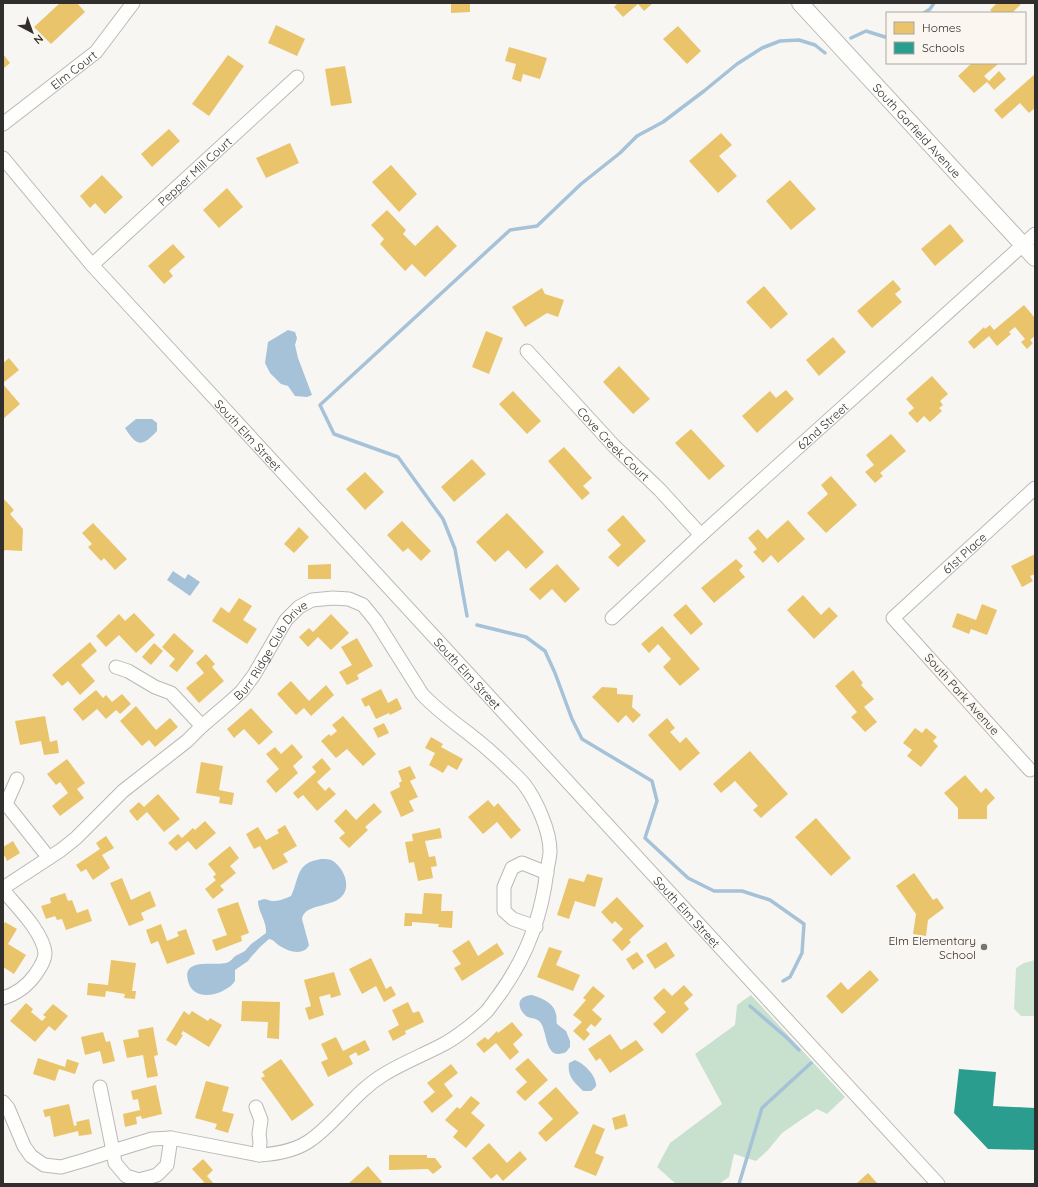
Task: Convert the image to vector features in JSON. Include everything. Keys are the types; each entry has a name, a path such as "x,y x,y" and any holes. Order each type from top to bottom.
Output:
{"street":[{"name":"Elm Court","path":"3,124 96,52 132,3"},
{"name":"South Garfield Avenue","path":"800,3 1035,258"},
{"name":"Pepper Mill Court","path":"92,265 297,77"},
{"name":"South Elm Street","path":"3,158 92,265 938,1184"},
{"name":"62nd Street","path":"612,618 701,535 1035,234"},
{"name":"Cove Creek Court","path":"527,351 614,446 660,490 701,535"},
{"name":"61st Place","path":"893,618 1035,488"},
{"name":"Burr Ridge Club Drive","path":"3,998 12,995 28,984 41,968 45,955 42,942 36,930 3,889 61,850 76,838 123,791 187,741 242,691 254,675 286,620 299,607 312,600 332,598 349,599 363,605 376,621 422,694 448,719 468,733 524,783 544,820 550,850 543,899 536,927 518,966 505,987 487,1010 457,1035 443,1044 394,1068 373,1081 355,1096 312,1140 282,1151 259,1155 171,1138 152,1139 61,1167 44,1165 31,1156 24,1146 8,1108 3,1102"},
{"name":"South Park Avenue","path":"893,618 1030,770"},
{"path":"116,667 128,671 154,687 171,693 202,726"},
{"path":"17,779 6,804 49,858"},
{"path":"536,927 513,919 504,911 504,887 512,868 522,863 547,873"},
{"path":"100,1087 115,1163 126,1176 139,1180 157,1175 168,1165 171,1138"},
{"path":"256,1106 261,1120 259,1155"}],"green space":[{"path":"1035,960 1035,1016 1021,1016 1014,1009 1016,968 1024,963"},
{"path":"751,995 845,1097 827,1114 817,1109 782,1133 768,1150 756,1161 734,1154 729,1177 719,1184 676,1184 657,1167 670,1143 722,1104 695,1054 735,1025 737,1005"}],"water":[{"path":"288,330 295,332 297,338 295,345 298,358 312,395 307,397 295,396 288,386 281,384 270,373 265,363 268,342"},
{"path":"136,419 152,419 157,423 157,431 147,440 140,443 133,439 125,428"},
{"path":"173,571 185,579 188,574 200,582 190,596 167,580"},
{"path":"321,859 330,860 337,864 345,876 346,886 343,895 339,899 308,910 304,914 302,919 309,945 307,948 304,951 296,952 284,948 273,940 269,939 248,961 235,970 235,981 229,987 221,992 210,995 199,994 194,991 190,987 188,981 187,973 190,968 203,964 226,963 245,951 251,944 266,933 265,924 259,909 258,901 265,899 276,901 291,896 302,868 313,861"},
{"path":"532,995 547,1002 555,1010 557,1024 566,1031 570,1041 570,1047 566,1052 559,1054 554,1053 550,1049 543,1026 540,1022 537,1019 529,1018 523,1013 520,1006 521,1000 523,997"},
{"path":"575,1060 585,1066 593,1076 596,1085 591,1091 583,1091 570,1075 569,1063"}],"building: Homes":[{"path":"60,3 77,3 85,12 51,44 34,27"},
{"path":"451,3 470,3 470,12 451,13"},
{"path":"618,3 653,3 644,11 638,4 623,17 614,7"},
{"path":"997,3 1022,3 1013,12 992,12 990,10"},
{"path":"276,25 305,39 297,56 268,43"},
{"path":"678,26 701,51 687,64 663,39"},
{"path":"509,47 547,58 540,79 523,74 521,82 512,79 516,64 505,61"},
{"path":"3,54 10,63 3,69"},
{"path":"228,55 244,66 209,116 192,104"},
{"path":"971,64 998,64 984,76 989,81 999,71 1006,79 994,90 987,82 974,93 958,76"},
{"path":"345,66 352,103 331,106 325,69"},
{"path":"1035,74 1035,108 1029,113 1020,103 1002,119 994,110"},
{"path":"169,129 180,141 152,167 141,154"},
{"path":"721,133 732,145 719,156 737,176 718,193 689,161"},
{"path":"290,143 299,163 266,178 256,158"},
{"path":"391,165 417,194 399,212 372,182"},
{"path":"102,175 123,197 105,214 95,203 90,208 80,196"},
{"path":"790,180 816,209 791,230 766,201"},
{"path":"227,188 243,207 219,228 203,210"},
{"path":"387,210 406,230 403,234 415,246 437,225 457,246 425,277 412,264 405,271 380,244 384,239 371,225"},
{"path":"950,224 964,241 935,266 921,249"},
{"path":"173,244 185,257 169,271 173,276 164,284 148,266"},
{"path":"893,280 901,289 895,294 902,302 872,328 857,311"},
{"path":"764,286 788,314 771,329 746,302"},
{"path":"542,288 545,294 564,300 558,317 547,313 525,327 512,307"},
{"path":"1024,305 1035,318 1035,336 1030,340 1033,343 1027,349 1021,342 1025,339 1015,327 1009,332 1011,334 997,346 989,336 974,349 968,342 984,327 985,329 990,325 994,330"},
{"path":"486,331 503,338 489,374 472,367"},
{"path":"833,337 846,352 819,376 806,360"},
{"path":"9,358 19,370 3,383 3,363"},
{"path":"619,366 650,399 633,414 603,382"},
{"path":"932,376 948,394 940,401 943,405 939,408 942,411 930,422 924,416 917,423 908,413 914,408 906,399"},
{"path":"3,384 20,404 3,419"},
{"path":"786,390 794,399 757,433 742,416 770,391 776,398"},
{"path":"513,391 541,421 527,434 499,404"},
{"path":"691,429 725,466 709,480 675,443"},
{"path":"891,434 906,451 880,473 883,476 875,483 865,472 874,465 866,455"},
{"path":"564,447 592,478 583,486 590,493 582,500 548,461"},
{"path":"472,459 486,474 454,502 441,487"},
{"path":"365,472 384,492 365,510 346,489"},
{"path":"831,476 857,505 826,533 807,513 828,494 821,485"},
{"path":"3,498 14,510 10,514 23,529 22,551 5,550 3,552"},
{"path":"507,513 544,552 526,569 508,550 495,562 476,542"},
{"path":"623,515 646,541 618,567 608,557 621,545 607,530"},
{"path":"788,520 805,539 778,563 771,555 763,563 753,552 757,549 748,538 758,529 767,539"},
{"path":"402,521 431,551 421,561 408,548 403,552 387,535"},
{"path":"93,523 127,559 115,570 104,558 101,561 88,547 92,544 82,533"},
{"path":"299,527 309,537 294,553 284,544"},
{"path":"1035,554 1035,574 1030,576 1033,581 1022,587 1011,566"},
{"path":"736,559 743,566 739,570 745,577 714,603 701,588"},
{"path":"331,564 331,579 308,579 308,565"},
{"path":"557,564 580,589 565,603 552,589 540,600 529,589"},
{"path":"803,595 821,615 829,607 838,616 814,639 787,610"},
{"path":"239,598 252,606 243,620 257,629 247,644 212,621 221,607 229,613"},
{"path":"686,604 703,624 691,635 673,615"},
{"path":"982,604 997,610 987,635 971,629 969,634 952,627 957,613 976,620"},
{"path":"134,613 155,635 136,653 119,635 106,647 96,636 119,614 125,621"},
{"path":"331,614 349,633 331,650 318,637 308,647 299,637 309,628 313,632"},
{"path":"662,626 700,669 680,686 663,667 671,659 658,644 649,653 641,644"},
{"path":"174,633 194,651 177,672 169,666 175,659 162,647"},
{"path":"357,638 373,666 357,675 359,679 347,685 339,672 352,665 341,647"},
{"path":"90,642 97,651 81,665 95,681 80,695 68,681 62,686 52,675"},
{"path":"154,643 163,651 151,665 142,657"},
{"path":"206,654 215,664 212,667 224,681 199,703 186,688 204,673 196,663"},
{"path":"853,670 863,683 861,685 874,699 864,707 877,722 865,732 851,717 857,712 835,686"},
{"path":"291,681 309,701 326,685 334,695 311,716 304,708 296,715 277,694"},
{"path":"602,687 617,688 617,694 633,695 632,707 641,715 633,723 626,715 618,723 592,697"},
{"path":"381,689 388,703 397,698 402,709 390,715 389,713 376,719 369,705 365,707 361,699"},
{"path":"96,690 103,698 106,695 112,702 122,694 131,704 120,714 116,710 106,719 97,709 83,721 73,709"},
{"path":"136,706 156,730 170,718 178,727 155,747 149,740 142,746 120,721"},
{"path":"251,708 273,732 259,745 244,729 234,738 227,729"},
{"path":"45,716 50,742 57,740 59,753 44,755 41,741 20,745 15,721"},
{"path":"343,716 376,754 363,766 347,749 336,758 321,741 329,734 331,736 337,731 332,725"},
{"path":"667,718 675,728 670,732 680,743 686,737 700,753 680,771 648,735"},
{"path":"384,723 389,733 378,738 373,728"},
{"path":"915,728 922,733 926,728 937,737 933,741 938,746 921,767 907,756 912,750 903,743"},
{"path":"431,737 443,744 441,747 463,759 457,770 448,765 443,773 429,765 435,753 425,748"},
{"path":"292,744 303,757 293,766 298,773 276,793 266,781 279,769 266,754 275,747 281,754"},
{"path":"750,751 788,794 761,818 753,810 758,806 735,781 721,793 713,784"},
{"path":"322,758 331,769 317,782 325,791 329,787 336,794 317,811 303,795 298,799 293,793 316,772 312,767"},
{"path":"67,759 85,783 77,789 84,798 60,816 52,806 68,793 60,782 56,785 47,774"},
{"path":"201,762 223,766 219,790 234,793 232,805 219,803 220,797 196,793"},
{"path":"410,766 416,778 410,781 418,797 409,801 414,811 401,817 390,792 400,787 399,783 402,781 398,771"},
{"path":"965,775 981,793 986,788 995,798 987,806 987,819 958,819 958,808 944,793"},
{"path":"158,794 180,819 164,832 147,812 137,821 129,811 139,802 144,807"},
{"path":"488,800 494,807 498,803 521,830 511,839 497,822 483,834 468,817"},
{"path":"374,803 382,812 365,827 368,830 349,848 339,838 345,833 334,821 346,809 356,820"},
{"path":"816,818 851,858 831,876 795,837"},
{"path":"205,821 216,833 196,850 188,841 176,851 168,843 178,834 182,838 193,828 195,830"},
{"path":"285,825 297,846 283,854 288,862 273,870 260,846 254,849 246,834 258,827 266,840 279,833 277,830"},
{"path":"440,828 442,838 425,841 429,857 435,856 437,866 431,867 433,878 418,881 414,862 409,863 405,842 413,841 412,834"},
{"path":"106,836 114,848 102,855 110,868 93,880 86,869 81,872 76,865 100,849 96,843"},
{"path":"13,841 20,853 7,861 5,856 3,857 3,847"},
{"path":"230,846 239,858 230,866 236,873 220,886 224,890 213,899 205,889 216,880 213,877 216,874 208,864"},
{"path":"914,873 933,900 937,898 944,908 928,920 926,936 913,934 916,914 896,886"},
{"path":"587,874 603,878 595,907 575,901 569,919 557,915 569,878 584,882"},
{"path":"122,878 131,900 150,891 156,906 141,913 144,920 129,926 110,883"},
{"path":"65,893 68,901 72,900 77,913 88,909 92,921 66,930 62,919 57,920 55,916 46,919 41,906 51,903 50,898"},
{"path":"424,893 442,894 441,911 453,911 452,928 438,927 439,924 412,922 412,926 404,926 405,913 422,914"},
{"path":"617,897 644,926 629,940 631,942 622,951 612,940 623,929 615,921 612,924 601,912"},
{"path":"238,902 249,933 241,936 242,941 216,951 212,940 227,935 217,909"},
{"path":"5,922 17,929 8,944 26,955 14,974 3,967 3,926"},
{"path":"161,924 167,941 179,936 177,932 186,929 195,954 167,964 158,941 151,944 146,930"},
{"path":"469,940 478,956 497,943 504,954 462,981 454,968 461,964 452,951"},
{"path":"666,942 675,956 655,969 646,955"},
{"path":"549,947 562,951 556,965 580,975 573,991 537,977"},
{"path":"637,952 644,962 633,970 626,959"},
{"path":"371,958 386,989 391,986 396,995 384,1002 376,986 362,994 349,969"},
{"path":"111,960 136,963 132,991 136,991 135,999 124,998 125,994 106,991 105,997 87,995 88,983 108,985"},
{"path":"870,970 879,980 842,1014 826,996 841,982 848,990"},
{"path":"334,972 341,995 331,998 330,994 319,997 324,1015 309,1020 305,1008 311,1006 304,980"},
{"path":"684,985 693,995 684,1003 689,1009 662,1034 653,1024 666,1012 653,998 664,988 672,996"},
{"path":"593,986 605,996 592,1010 602,1019 595,1027 591,1024 586,1030 590,1034 584,1041 573,1031 582,1022 573,1015 586,1000 583,998"},
{"path":"242,1001 280,1002 279,1039 267,1038 268,1022 241,1021"},
{"path":"408,1002 413,1013 419,1011 424,1022 405,1031 406,1034 393,1041 388,1031 399,1025 392,1010"},
{"path":"26,1003 33,1009 31,1012 42,1021 46,1017 43,1015 53,1004 68,1016 55,1031 49,1026 35,1042 10,1021"},
{"path":"184,1011 189,1015 192,1011 208,1021 210,1018 222,1025 209,1047 183,1031 181,1034 183,1035 176,1046 166,1040"},
{"path":"512,1022 523,1035 513,1044 519,1052 510,1060 496,1043 484,1053 476,1044 485,1037 488,1040 497,1031 498,1033"},
{"path":"153,1027 158,1055 154,1056 158,1076 147,1078 143,1055 127,1058 123,1040 139,1037 138,1030"},
{"path":"103,1032 106,1042 110,1041 115,1061 103,1064 100,1051 85,1055 81,1037"},
{"path":"610,1034 621,1050 636,1040 644,1050 610,1073 600,1058 596,1061 588,1049"},
{"path":"336,1037 343,1051 365,1040 370,1050 358,1056 356,1052 349,1056 353,1064 328,1077 321,1062 328,1059 321,1044"},
{"path":"38,1058 65,1067 67,1059 79,1063 75,1074 59,1069 55,1081 33,1074"},
{"path":"528,1058 548,1080 525,1101 516,1092 527,1082 515,1069"},
{"path":"281,1059 314,1105 292,1121 261,1078 265,1076 262,1072"},
{"path":"451,1064 458,1073 444,1084 453,1096 432,1113 423,1102 435,1092 427,1083"},
{"path":"206,1081 229,1087 222,1111 234,1114 228,1133 215,1129 217,1124 195,1118"},
{"path":"156,1085 162,1114 142,1119 141,1116 136,1117 137,1124 125,1127 123,1114 140,1110 138,1099 133,1100 131,1091"},
{"path":"556,1087 579,1113 546,1142 538,1133 553,1119 538,1103"},
{"path":"471,1096 480,1103 471,1113 485,1125 466,1148 453,1137 458,1131 445,1120 457,1107 460,1109"},
{"path":"69,1104 74,1126 77,1125 76,1122 89,1119 92,1134 79,1136 78,1131 54,1137 50,1116 45,1117 43,1110"},
{"path":"625,1114 628,1126 615,1130 612,1118"},
{"path":"593,1124 605,1129 595,1153 604,1157 596,1176 574,1167"},
{"path":"489,1143 507,1163 520,1151 527,1159 503,1181 497,1174 491,1179 472,1158"},
{"path":"389,1155 427,1155 427,1158 435,1158 442,1167 433,1174 428,1169 389,1170"},
{"path":"203,1159 213,1170 207,1176 214,1184 202,1184 204,1182 192,1169"},
{"path":"368,1166 382,1182 380,1184 348,1184"},
{"path":"868,1173 878,1184 856,1184"}],"building: Schools":[{"path":"959,1069 996,1072 993,1106 1035,1108 1035,1150 988,1149 954,1113"}],"waterway":[{"path":"926,12 930,9 934,3"},
{"path":"851,38 866,31 886,36"},
{"path":"467,616 455,549 443,519 398,457 334,434 320,405 510,230 537,226 581,184 620,153 637,136 663,122 737,64 762,48 780,41 799,40 815,45 825,53"},
{"path":"477,625 526,637 545,651 572,719 582,739 652,781 657,801 645,838 688,878 714,891 742,891 770,900 804,924 802,953 790,977 783,981"},
{"path":"750,1006 799,1050"},
{"path":"739,1184 762,1108 811,1063"}],"place":[{"name":"Elm Elementary School","path":"984,947"}]}
